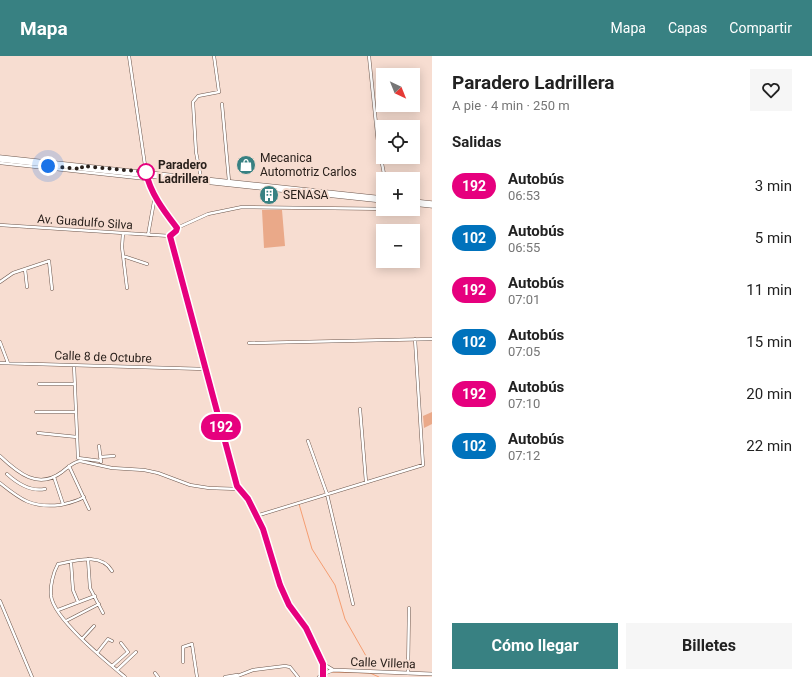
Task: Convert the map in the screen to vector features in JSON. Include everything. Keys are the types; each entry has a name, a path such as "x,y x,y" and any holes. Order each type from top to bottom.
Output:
{"main road":[{"path":"0,157 147,175 376,197"},
{"path":"0,162 82,167"},
{"path":"147,175 229,181 376,200"},
{"path":"420,202 432,203"},
{"path":"420,205 432,206"}],"street":[{"path":"129,56 147,175 155,196 177,228"},
{"path":"201,178 196,152 193,102 198,96 219,92 214,56"},
{"path":"369,56 376,124"},
{"path":"222,104 229,181"},
{"path":"0,162 147,175"},
{"path":"148,235 155,196"},
{"path":"323,676 323,664 306,628 289,605 280,585 263,529 248,499 239,489 205,369 170,236 176,231 177,228 208,214 242,207 376,209"},
{"name":"Av. Guadulfo Silva","path":"0,225 170,236"},
{"path":"123,233 123,256 127,288"},
{"path":"123,256 147,264"},
{"path":"0,282 6,277 49,261 52,289"},
{"path":"25,269 27,287"},
{"path":"256,516 424,464 415,339"},
{"path":"250,343 432,339"},
{"path":"0,342 8,363"},
{"name":"Calle 8 de Octubre","path":"0,363 205,369"},
{"path":"74,365 78,458 101,461"},
{"path":"40,384 75,384"},
{"path":"360,409 366,482"},
{"path":"36,412 76,412"},
{"path":"38,433 77,437"},
{"path":"308,441 327,494 353,604"},
{"path":"99,446 103,466"},
{"path":"0,456 14,469 26,477 42,480 54,477 80,461 103,466 158,472 190,485 210,488 239,489"},
{"path":"100,457 114,456"},
{"path":"70,466 89,509"},
{"path":"7,474 16,482 29,488 39,490 45,489"},
{"path":"54,477 63,504"},
{"path":"0,483 27,502 40,506 63,504 77,501 84,497"},
{"path":"88,559 90,588 103,613"},
{"path":"112,571 104,562 96,559 88,559 57,565 52,578 51,597 66,622 82,639 125,677"},
{"path":"71,562 73,590 78,602"},
{"path":"58,610 95,596"},
{"path":"0,600 32,677"},
{"path":"66,622 99,604"},
{"path":"408,608 408,673"},
{"path":"82,639 94,626"},
{"path":"97,652 108,639 112,641"},
{"path":"112,666 128,652 121,643"},
{"path":"183,662 183,647 192,645 197,677"},
{"path":"117,670 136,652"},
{"path":"319,677 332,670 323,664"},
{"path":"225,677 237,676 253,670 285,666 290,667 298,677"},
{"name":"Calle Villena","path":"332,670 430,675"},
{"path":"155,673 158,677"}],"shaded area":[{"path":"262,210 282,210 285,246 264,248"},
{"path":"432,412 432,424 424,428 423,416"}],"waterway":[{"path":"299,504 312,549 335,585 345,619 370,663"},
{"path":"331,672 370,673 379,677"}],"bus line":[{"name":"192","path":"146,172 148,182 154,194 177,228 176,231 170,236 176,262 237,486 245,494 263,529 280,585 289,605 306,628 323,664 323,677"}],"place":[{"name":"Mecanica Automotriz Carlos","path":"246,165"},
{"name":"Paradero Ladrillera","path":"146,172"},
{"name":"SENASA","path":"269,195"}],"route":[{"path":"48,166 82,169 82,166 146,172"}]}
